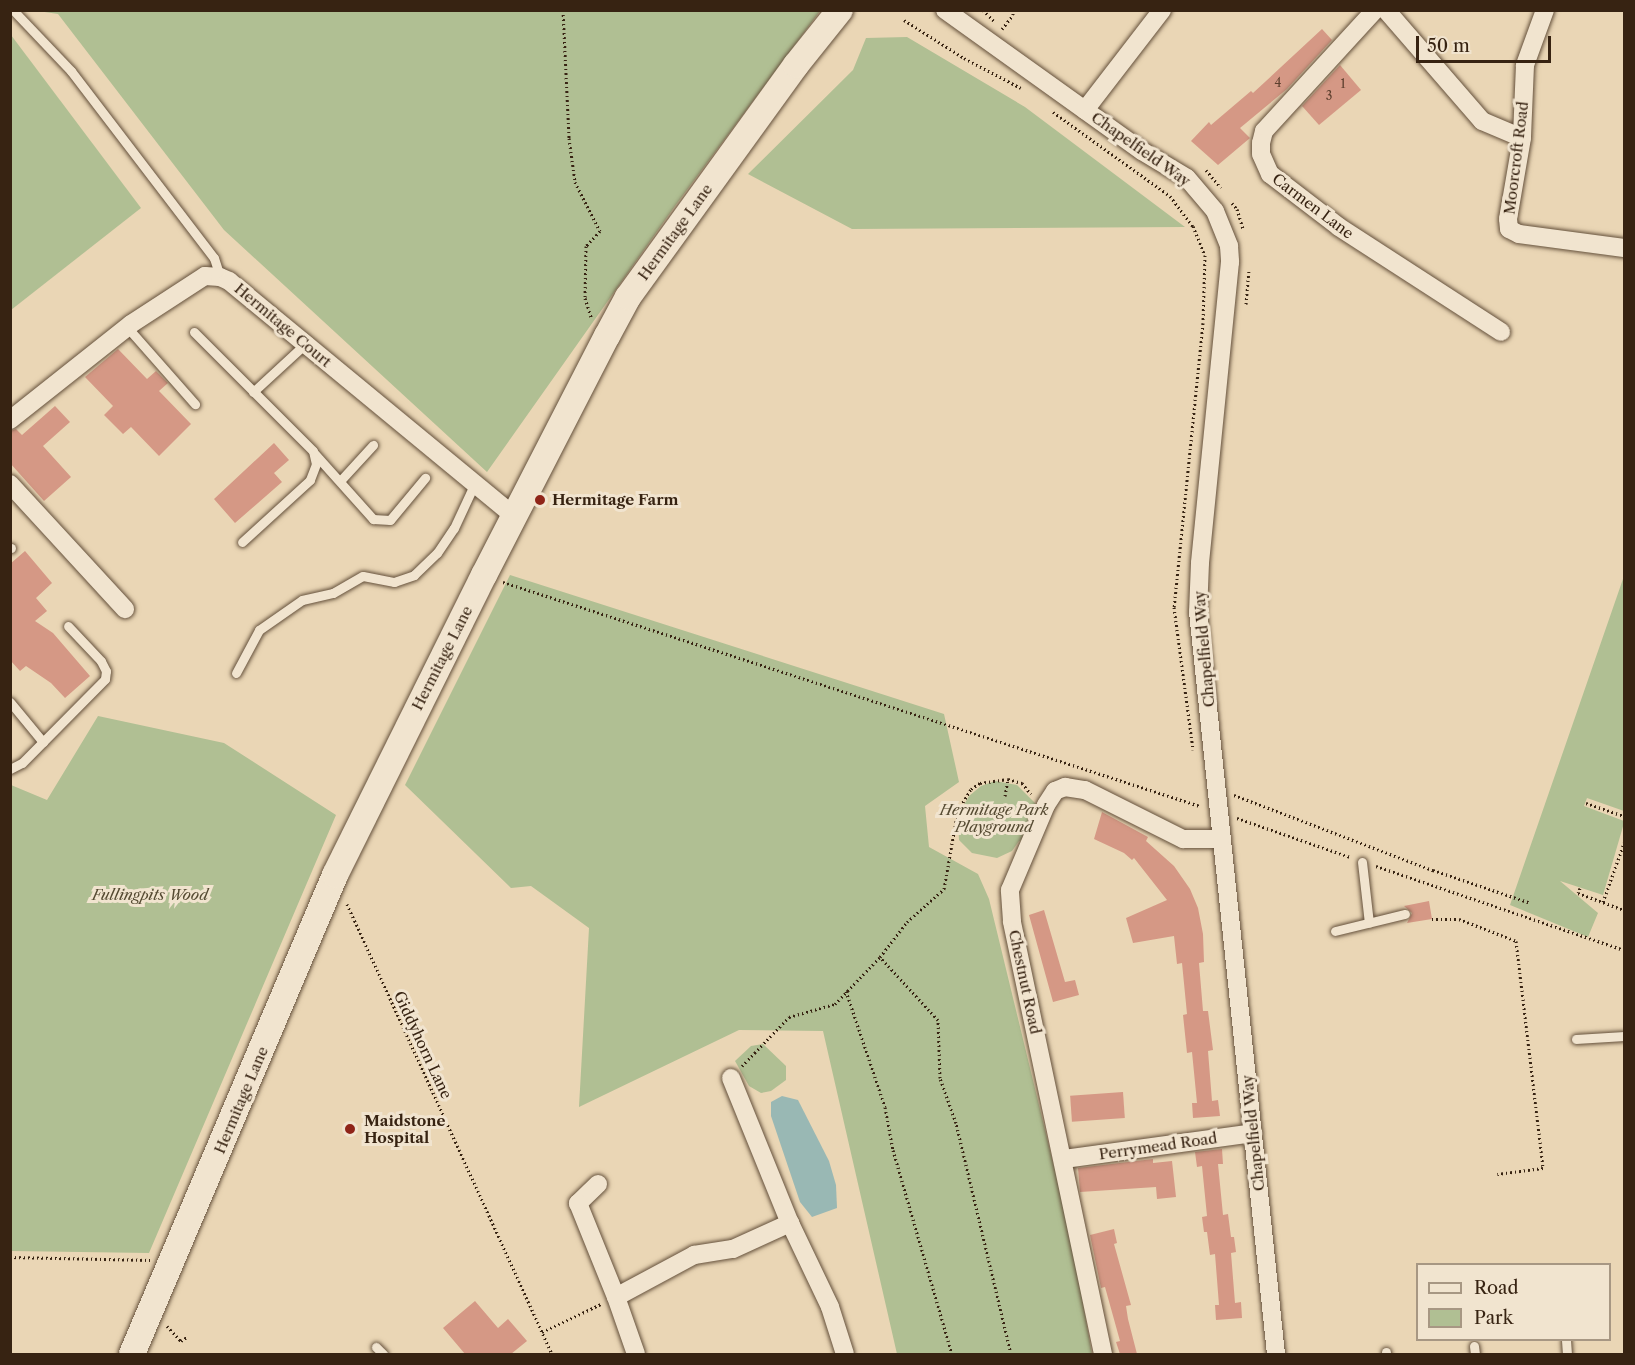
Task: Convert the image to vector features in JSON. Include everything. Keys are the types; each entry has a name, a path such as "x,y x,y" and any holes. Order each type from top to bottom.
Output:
{"main road":[{"name":"Hermitage Lane","path":"132,1354 174,1260 335,875 484,575 607,336 628,297 796,65 840,10"}],"street":[{"name":"Chapelfield Way","path":"945,10 1142,151 1187,178 1215,211 1229,246 1229,273 1198,587 1198,612 1228,815 1220,839 1276,1354"},
{"path":"1085,110 1162,10"},
{"name":"Carmen Lane","path":"1375,10 1264,131 1261,154 1270,174 1339,227 1501,332"},
{"path":"1386,10 1482,121 1522,138"},
{"name":"Moorcroft Road","path":"1545,10 1525,64 1522,138 1508,219 1509,229 1519,234 1624,248"},
{"name":"Hermitage Court","path":"10,420 127,327 205,276 220,277 229,281 514,516"},
{"path":"10,484 126,609"},
{"name":"Chestnut Road","path":"1102,1354 1064,1159 1012,921 1010,891 1046,805 1055,791 1065,787 1075,787 1183,839 1220,839"},
{"path":"731,1078 790,1223 830,1307 845,1354"},
{"name":"Perrymead Road","path":"1064,1159 1253,1133"},
{"path":"598,1184 578,1203 636,1354"},
{"path":"616,1297 694,1255 733,1249 790,1223"}],"lane":[{"path":"13,10 71,71 214,258 220,277"},
{"path":"127,327 195,404"},
{"path":"194,332 313,451 374,519 390,520 425,478"},
{"path":"253,392 306,344"},
{"path":"339,481 373,445"},
{"path":"242,542 310,480 316,464 313,451"},
{"path":"236,673 259,630 302,600 333,592 363,576 394,582 414,575 437,553 453,528 474,485"},
{"path":"10,769 22,763 105,679 106,671 101,661 68,626"},
{"path":"10,702 43,742"},
{"path":"1362,862 1369,923"},
{"path":"1335,931 1406,914"},
{"path":"1576,1040 1624,1036"}],"path":[{"path":"563,10 569,138 576,182 600,231 586,246 585,298 595,327 607,336"},
{"path":"983,10 1002,29 1013,10"},
{"path":"904,20 964,58 1022,89"},
{"path":"1048,108 1170,196 1193,226 1205,255 1203,323 1174,607 1194,759"},
{"path":"1200,167 1210,173 1224,191"},
{"path":"1230,200 1237,209 1246,237"},
{"path":"1244,314 1249,269"},
{"path":"484,575 1228,815 1624,950"},
{"path":"1005,796 1008,779"},
{"path":"731,1078 789,1017 835,1004 880,957 907,921 944,889 958,810 964,798 980,783 1008,779 1022,783 1037,802 1046,805"},
{"path":"1198,794 1200,806"},
{"path":"1228,815 1234,794 1433,870 1531,903"},
{"path":"1586,803 1624,816"},
{"path":"1228,815 1237,828"},
{"path":"1603,902 1624,843"},
{"name":"Giddyhorn Lane","path":"335,875 363,944 552,1354"},
{"path":"1580,888 1578,893 1624,910"},
{"path":"1432,919 1459,919 1516,941 1543,1168 1497,1174"},
{"path":"880,957 938,1020 940,1078 956,1123 1011,1354"},
{"path":"846,992 885,1107 893,1150 952,1354"},
{"path":"10,1257 174,1260"},
{"path":"541,1332 616,1297"},
{"path":"164,1324 172,1329 181,1341 187,1337"}],"green space":[{"path":"38,11 820,11 675,206 487,472 224,230 58,14"},
{"path":"11,35 141,208 11,310"},
{"path":"907,37 1025,107 1185,227 852,229 748,174 853,70 866,38"},
{"path":"510,575 944,714 959,782 925,806 929,847 978,874 989,899 1072,1241 1092,1354 897,1354 823,1031 739,1030 579,1107 589,928 531,886 511,888 405,785"},
{"path":"1624,576 1624,811 1587,798 1584,806 1624,821 1624,823 1603,895 1560,881 1598,913 1588,937 1510,905"},
{"name":"Fullingpits Wood","path":"98,716 224,743 336,815 149,1253 11,1251 11,785 47,800"},
{"name":"Hermitage Park Playground","path":"995,781 1017,785 1037,805 1025,839 1019,841 1012,851 997,858 972,853 959,840 958,820 969,796 981,786"},
{"path":"763,1044 786,1066 786,1080 771,1091 761,1093 749,1086 735,1061 751,1046"}],"water":[{"path":"782,1096 798,1100 829,1161 836,1185 837,1208 812,1217 800,1202 771,1116 771,1102"}],"building":[{"path":"1322,29 1332,40 1287,89 1240,128 1250,138 1218,165 1191,141 1209,122 1211,125 1251,91 1253,93"},
{"path":"1340,65 1361,90 1319,125 1302,106"},
{"path":"118,349 147,379 156,371 168,383 159,391 191,424 159,456 131,427 123,434 104,415 113,406 85,377"},
{"path":"55,406 70,422 43,446 71,477 44,501 10,463 10,431 16,429 22,435"},
{"path":"274,443 289,460 274,473 282,482 235,523 214,499"},
{"path":"25,551 52,583 36,598 47,611 35,621 53,633 90,676 65,698 51,683 26,666 20,671 10,660 10,564"},
{"path":"1102,812 1148,837 1146,841 1174,866 1190,889 1198,908 1203,934 1204,962 1199,963 1203,1011 1208,1011 1213,1050 1208,1051 1212,1101 1218,1100 1220,1116 1193,1118 1192,1103 1197,1103 1192,1052 1187,1053 1183,1015 1187,1014 1182,963 1177,964 1174,936 1133,943 1126,918 1167,900 1134,858 1132,860 1124,853 1094,839"},
{"path":"1429,901 1432,919 1407,923 1412,913 1404,906"},
{"path":"1044,910 1065,982 1075,980 1079,995 1053,1002 1029,915"},
{"path":"1123,1092 1125,1118 1072,1122 1070,1096"},
{"path":"1222,1149 1223,1164 1218,1164 1223,1215 1228,1214 1231,1237 1234,1237 1236,1252 1231,1253 1235,1303 1241,1302 1242,1318 1216,1320 1215,1305 1219,1305 1215,1254 1210,1255 1207,1232 1204,1232 1202,1217 1207,1216 1202,1166 1197,1167 1195,1152"},
{"path":"1153,1159 1153,1163 1172,1161 1176,1197 1157,1199 1156,1187 1080,1192 1078,1168"},
{"path":"1114,1229 1117,1243 1114,1244 1131,1305 1126,1306 1137,1354 1120,1354 1116,1342 1120,1341 1105,1287 1101,1288 1090,1235"},
{"path":"475,1301 498,1328 508,1319 527,1341 511,1354 465,1354 443,1328"}],"place":[{"name":"Hermitage Farm","path":"540,500"},
{"name":"Maidstone Hospital","path":"350,1129"}]}
